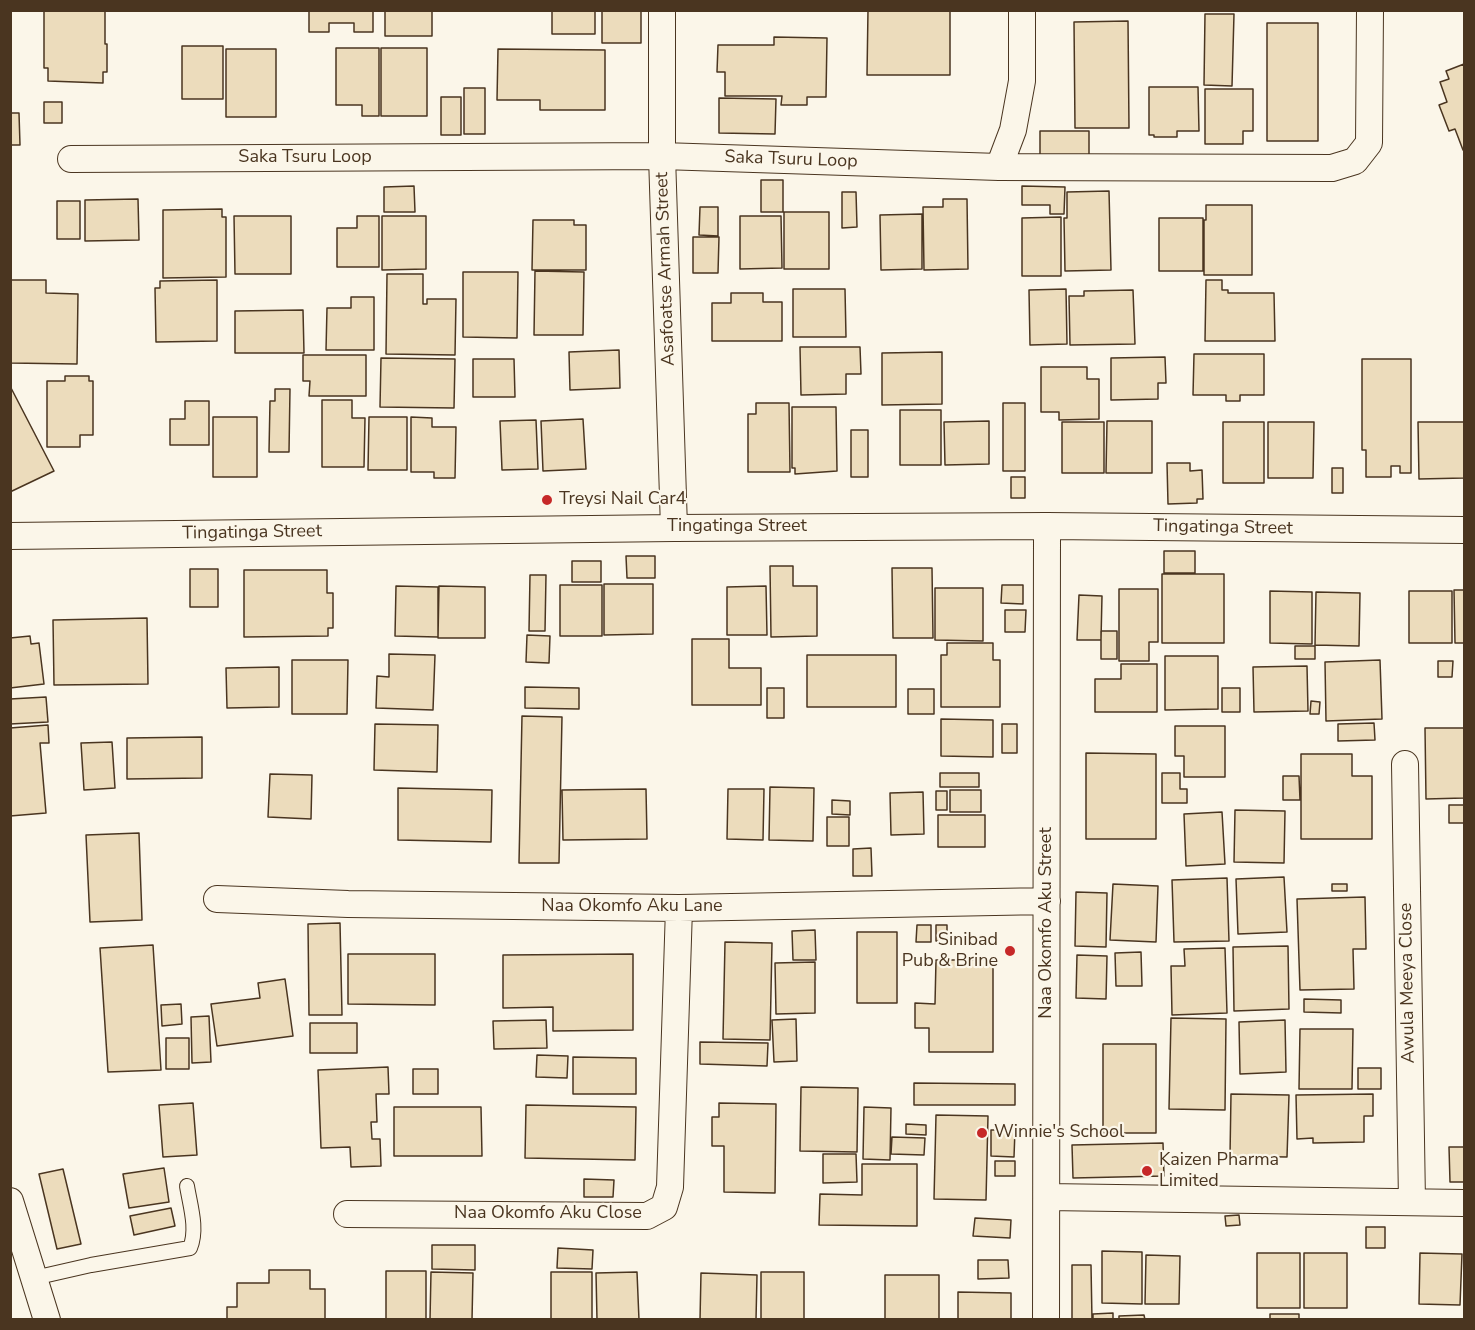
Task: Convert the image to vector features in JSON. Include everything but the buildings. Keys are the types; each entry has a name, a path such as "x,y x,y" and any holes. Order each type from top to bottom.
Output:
{"street":[{"name":"Asafoatse Armah Street","path":"662,10 662,156 674,528"},
{"path":"999,167 1013,130 1022,81 1022,10"},
{"name":"Saka Tsuru Loop","path":"71,159 662,156 999,167 1332,168 1355,160 1369,143 1370,10"},
{"name":"Tingatinga Street","path":"10,536 1047,526 1464,530"},
{"name":"Naa Okomfo Aku Street","path":"1046,1320 1047,526"},
{"name":"Awula Meeya Close","path":"1405,764 1412,1202"},
{"name":"Naa Okomfo Aku Lane","path":"217,899 348,904 679,908 1047,901"},
{"name":"Naa Okomfo Aku Close","path":"347,1214 647,1216 664,1207 670,1187 679,908"},
{"path":"1047,1197 1464,1203"},
{"path":"10,1201 47,1320"}],"lane":[{"path":"34,1278 91,1265 190,1248 194,1239 194,1229 187,1186"}],"place":[{"name":"Treysi Nail Car4","path":"547,500"},
{"name":"Sinibad Pub & Brine","path":"1010,951"},
{"name":"Winnie's School","path":"982,1133"},
{"name":"Kaizen Pharma Limited","path":"1147,1171"}]}
